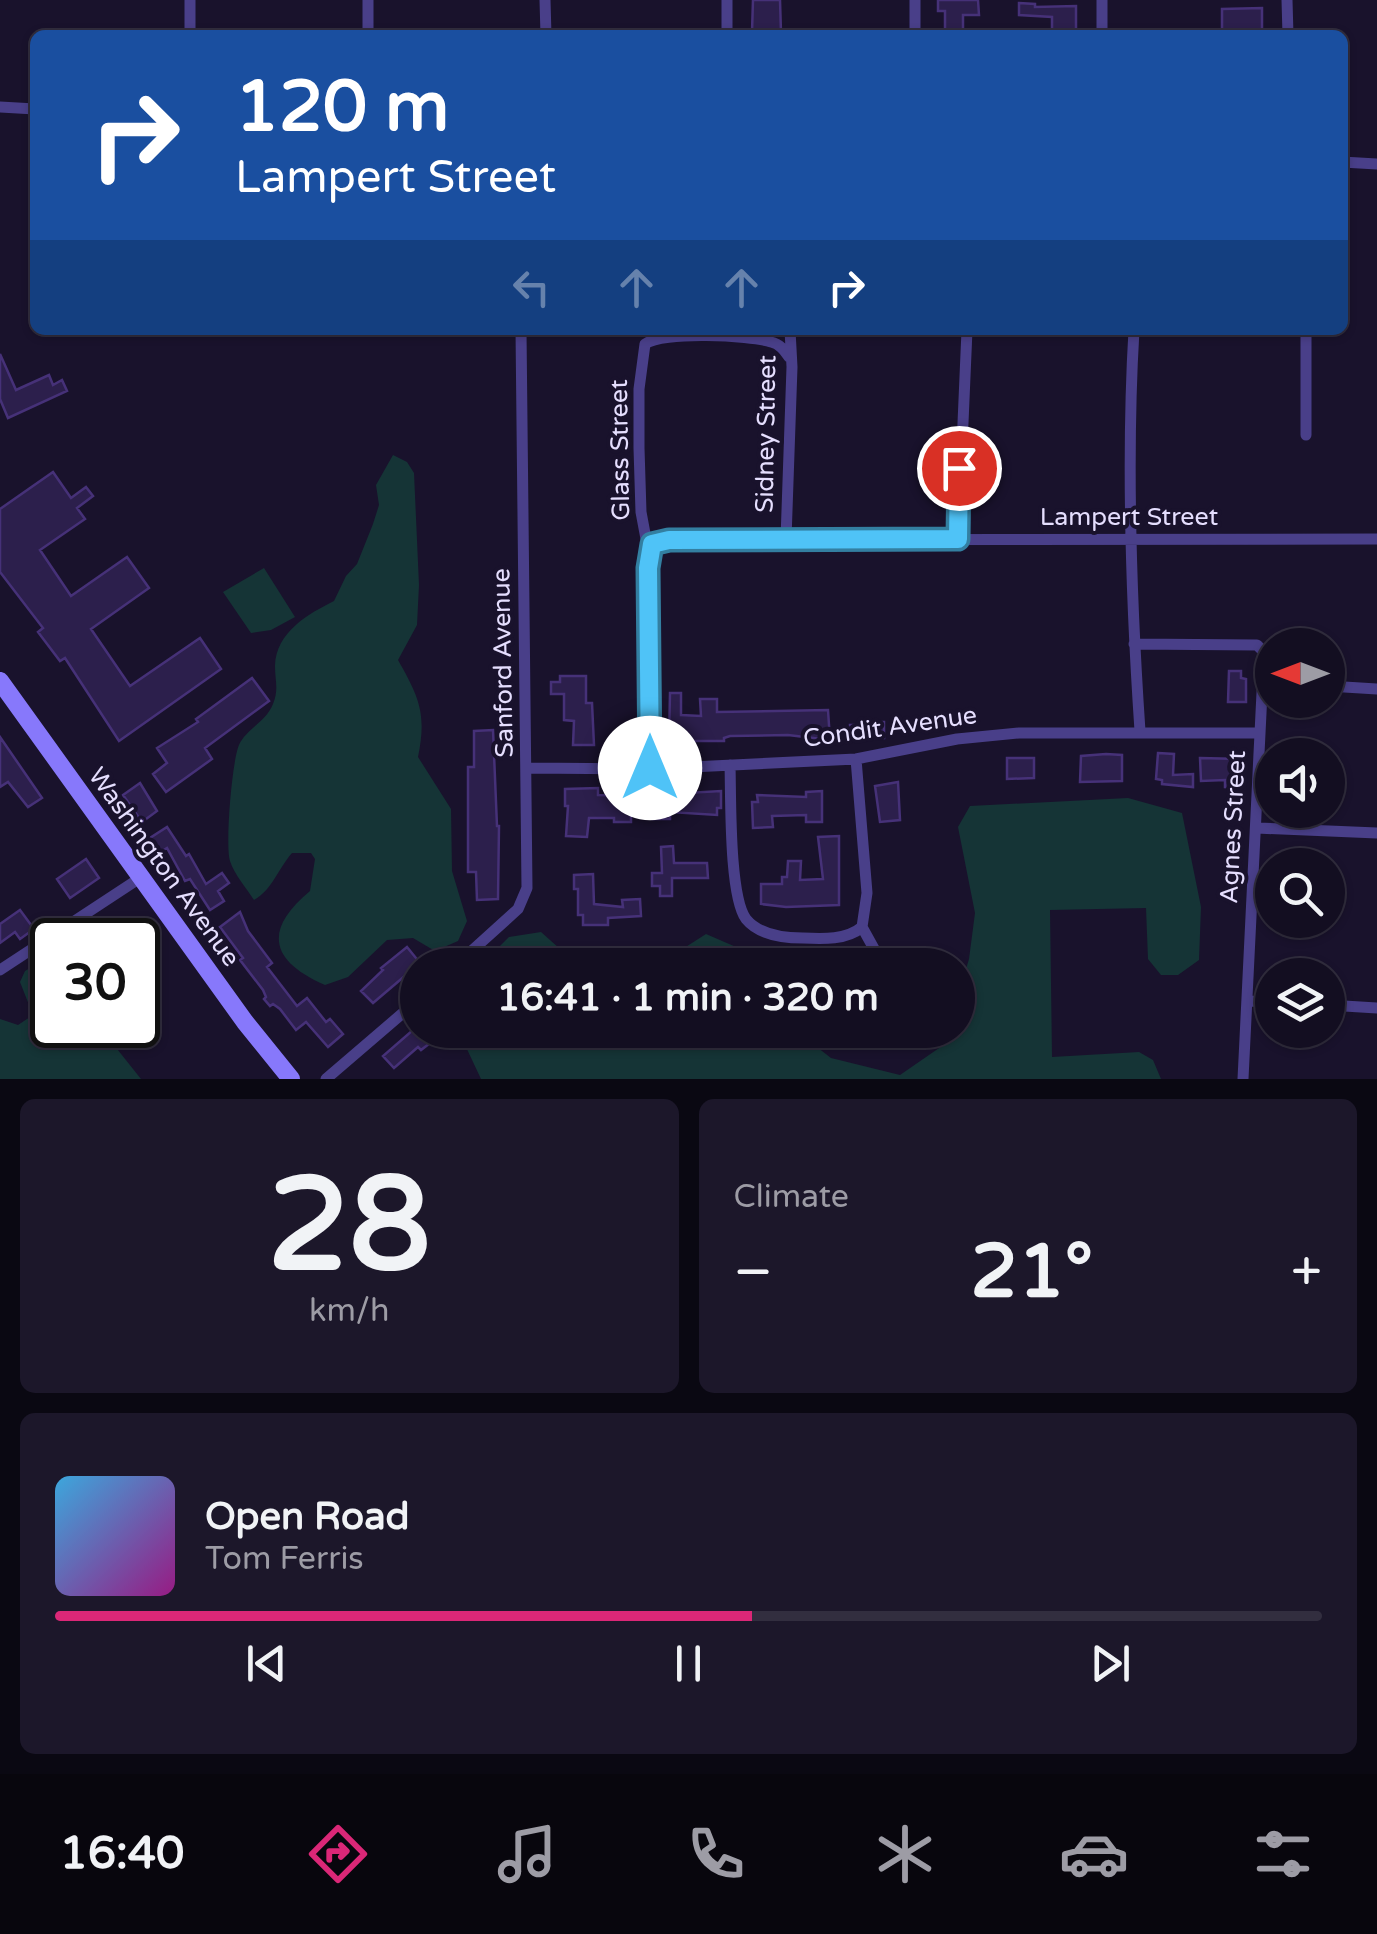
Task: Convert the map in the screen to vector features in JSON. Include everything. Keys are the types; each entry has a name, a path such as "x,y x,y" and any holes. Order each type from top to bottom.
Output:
{"main road":[{"name":"Washington Avenue","path":"0,681 245,1022 291,1079"}],"street":[{"path":"190,0 190,30"},
{"path":"368,0 368,30"},
{"path":"545,0 546,30"},
{"path":"726,0 727,30"},
{"path":"915,0 915,30"},
{"path":"1102,0 1102,30"},
{"path":"1288,0 1288,30"},
{"path":"0,107 30,109"},
{"path":"1348,162 1377,164"},
{"name":"Sanford Avenue","path":"475,948 512,915 525,896 521,335"},
{"name":"Sidney Street","path":"786,539 790,335"},
{"path":"958,539 966,335"},
{"path":"1134,335 1130,436 1134,644 1140,731"},
{"path":"1306,335 1306,435"},
{"name":"Glass Street","path":"650,768 648,553 641,512 639,448 639,389 645,344 658,338 740,338 777,344 789,357"},
{"name":"Lampert Street","path":"648,553 658,541 1377,539"},
{"name":"Agnes Street","path":"1134,644 1255,645"},
{"path":"1345,687 1377,689"},
{"name":"Agnes Street","path":"1260,738 1262,718"},
{"name":"Condit Avenue","path":"527,768 650,768 856,759 988,735 1260,733"},
{"path":"856,759 866,894 862,927 874,948"},
{"path":"730,765 737,894 745,917 761,930 778,936 847,936 862,927"},
{"path":"1256,828 1377,833"},
{"name":"Agnes Street","path":"1243,1079 1256,828"},
{"path":"0,970 140,878"},
{"path":"1247,1001 1255,1001"},
{"path":"1345,1007 1377,1008"},
{"path":"326,1079 400,1015"}],"green space":[{"path":"393,455 407,462 414,473 417,625 398,660 419,706 422,729 418,757 451,809 452,871 467,921 458,941 442,948 430,948 413,938 387,940 348,977 325,985 293,966 279,944 285,919 310,891 315,859 311,853 292,853 270,885 254,900 230,861 232,785 239,745 273,704 281,643 304,618 334,601 346,576 357,564 379,505 376,485"},
{"path":"264,568 295,617 271,630 251,633 223,592"},
{"path":"1128,798 1182,813 1201,907 1199,960 1178,975 1161,975 1148,959 1146,908 1050,910 1052,1057 1139,1052 1153,1060 1161,1079 481,1079 466,1048 818,1048 831,1058 900,1075 939,1048 975,1048 975,948 970,948 975,913 958,827 970,806"},
{"path":"541,932 559,948 498,948 509,937"},
{"path":"706,934 736,948 684,948"},
{"path":"30,968 30,1007 20,982"},
{"path":"30,1017 30,1048 116,1048 141,1079 0,1079 0,1019 18,1025"}],"building":[{"path":"753,0 780,0 781,30 752,30"},
{"path":"938,0 978,0 979,15 963,15 963,30 945,30 945,11 938,11"},
{"path":"1019,3 1035,7 1076,6 1076,30 1052,30 1052,17 1019,15"},
{"path":"1262,8 1262,30 1222,30 1222,9"},
{"path":"0,354 16,390 49,375 53,385 62,380 67,391 8,418 0,399"},
{"path":"53,472 71,498 86,487 93,496 77,508 85,519 40,550 71,596 127,557 149,588 91,629 130,686 200,638 221,669 119,741 65,658 60,661 38,632 43,628 0,572 0,509"},
{"path":"1229,671 1241,671 1241,678 1246,679 1246,702 1228,702"},
{"path":"560,676 586,676 586,703 592,703 594,745 573,745 574,721 564,720 564,694 551,694 551,682 560,682"},
{"path":"252,678 269,701 205,748 212,759 166,792 153,774 167,763 157,748 198,722 196,719"},
{"path":"670,693 681,693 681,715 701,716 700,699 717,699 717,712 828,710 830,740 788,735 669,741"},
{"path":"863,722 884,722 884,738 850,739 850,725 864,725"},
{"path":"493,730 499,826 498,899 477,900 476,872 468,872 468,767 474,767 474,731"},
{"path":"0,737 42,798 28,807 8,782 0,787"},
{"path":"1158,753 1174,754 1173,775 1193,774 1193,787 1162,784 1162,780 1156,779"},
{"path":"1122,755 1122,781 1080,782 1081,756"},
{"path":"1007,758 1034,758 1034,778 1007,779"},
{"path":"1200,758 1241,759 1240,788 1225,787 1225,780 1201,781"},
{"path":"898,782 900,820 880,822 875,786"},
{"path":"140,783 157,811 142,822 123,795"},
{"path":"598,788 598,795 631,796 631,822 589,818 587,837 566,836 565,789"},
{"path":"669,790 669,794 721,791 721,808 717,808 717,815 670,812 670,819 653,819 652,794"},
{"path":"822,791 822,822 806,822 806,815 772,816 773,827 753,828 752,802 758,802 757,795 806,797 806,792"},
{"path":"167,827 206,884 222,873 229,883 218,891 224,901 210,910 190,879 185,881 167,848 159,853 150,838"},
{"path":"839,836 839,905 761,904 761,884 782,884 782,877 787,877 788,861 801,861 800,880 823,879 818,837"},
{"path":"673,846 674,863 707,863 708,878 672,878 672,896 660,896 660,886 652,886 652,873 662,873 661,847"},
{"path":"86,859 99,878 70,898 57,879"},
{"path":"593,874 594,904 623,907 622,900 640,899 641,916 608,918 608,925 583,925 583,915 578,915 574,875"},
{"path":"20,910 30,924 30,932 20,939 15,932 0,943 0,924"},
{"path":"240,912 248,931 272,963 267,967 297,1006 307,998 326,1022 330,1019 343,1034 328,1047 306,1022 296,1030 280,1009 264,999 263,990 220,927"},
{"path":"400,953 400,980 373,1003 361,991"},
{"path":"400,1041 400,1048 417,1048 394,1068 383,1056"}],"route":[{"path":"650,768 648,553 652,544 669,540 958,539 959,468"}]}
